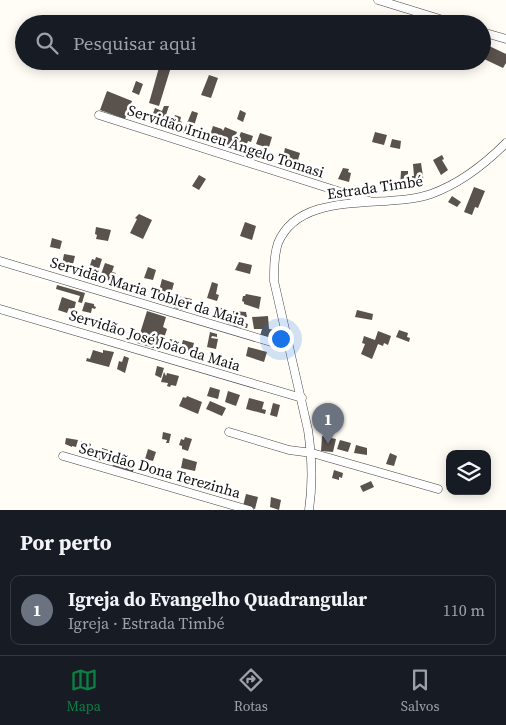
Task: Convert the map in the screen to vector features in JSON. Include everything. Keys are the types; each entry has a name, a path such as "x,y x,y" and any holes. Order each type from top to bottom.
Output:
{"street":[{"path":"378,0 427,15"},
{"path":"491,35 506,39"},
{"name":"Servidão Irineu Ângelo Tomasi","path":"99,115 374,202"},
{"name":"Estrada Timbé","path":"309,510 313,476 312,454 302,398 288,347 274,281 278,244 285,230 299,218 316,210 334,206 417,198 431,194 471,172 506,143"},
{"name":"Servidão Maria Tobler da Maia","path":"0,261 288,347"},
{"name":"Servidão José João da Maia","path":"0,309 302,398"},
{"path":"229,432 289,450 312,454 438,489"},
{"name":"Servidão Dona Terezinha","path":"63,456 249,510"}],"building":[{"path":"491,47 506,54 506,63 503,68 491,62"},
{"path":"158,70 170,70 159,106 149,103"},
{"path":"209,75 218,78 211,98 201,95"},
{"path":"136,81 143,84 139,95 132,92"},
{"path":"107,91 132,101 125,119 100,110"},
{"path":"164,106 169,106 162,126 150,122 155,108 162,111"},
{"path":"240,110 246,113 243,122 237,119"},
{"path":"192,111 198,113 191,136 183,133"},
{"path":"175,115 181,117 180,121 182,122 180,129 177,128 177,130 170,128"},
{"path":"213,126 223,131 225,127 237,132 231,146 209,138"},
{"path":"241,132 253,136 251,142 248,141 245,148 236,144"},
{"path":"375,132 387,135 384,145 372,142"},
{"path":"260,133 272,137 269,147 256,144"},
{"path":"392,139 401,141 400,149 390,147"},
{"path":"285,148 300,153 296,167 282,162"},
{"path":"442,155 444,159 442,160 448,170 441,175 433,160"},
{"path":"421,163 424,183 412,184 412,176 414,176 413,164"},
{"path":"343,168 349,169 348,172 351,173 349,182 338,179"},
{"path":"401,171 408,171 408,187 400,187"},
{"path":"199,175 206,179 199,190 192,186"},
{"path":"474,187 485,191 478,208 475,207 472,215 464,212"},
{"path":"452,196 461,202 457,207 448,202"},
{"path":"139,214 152,220 143,239 130,233 137,219 135,218"},
{"path":"245,222 256,226 252,240 240,236"},
{"path":"96,227 111,230 108,241 96,239"},
{"path":"52,238 62,241 60,249 50,247"},
{"path":"64,254 75,256 72,268 62,265"},
{"path":"96,257 102,259 97,275 88,272 92,259 95,260"},
{"path":"239,262 252,265 250,274 235,270"},
{"path":"105,263 114,266 112,272 116,273 113,282 100,277"},
{"path":"148,267 156,270 153,280 144,278"},
{"path":"162,279 174,283 171,294 159,291"},
{"path":"212,282 218,284 216,294 219,295 217,301 207,298"},
{"path":"57,285 85,293 82,303 78,302 80,296 56,289"},
{"path":"246,294 261,297 259,309 244,304 242,301 243,296"},
{"path":"177,296 192,299 189,311 174,308"},
{"path":"62,297 76,302 74,310 69,308 67,313 58,310"},
{"path":"85,302 94,304 96,307 95,309 92,308 91,313 82,311"},
{"path":"218,307 228,310 226,316 216,314"},
{"path":"357,310 373,314 372,320 355,317"},
{"path":"147,311 166,317 163,327 167,329 160,350 137,343"},
{"path":"233,311 246,312 247,317 243,317 243,320 244,323 248,324 247,328 234,327 228,324 228,317 233,317"},
{"path":"268,316 269,329 278,330 276,340 260,336 262,329 254,329 252,317"},
{"path":"399,330 408,333 409,342 396,337"},
{"path":"378,331 391,336 388,345 384,343 383,346 378,344 372,359 361,354 365,344 362,343 364,336 375,340"},
{"path":"210,332 217,334 217,337 212,336 211,338 218,339 216,349 207,347"},
{"path":"170,339 181,342 179,351 167,347"},
{"path":"183,340 194,343 191,354 180,351"},
{"path":"248,347 267,352 264,362 246,356"},
{"path":"195,349 204,352 201,360 192,357"},
{"path":"93,350 103,353 103,350 114,352 109,367 86,361 87,358 90,359"},
{"path":"124,356 129,358 125,373 117,369 119,361 122,362"},
{"path":"157,366 164,368 161,378 155,375"},
{"path":"164,372 166,376 167,373 179,376 176,386 171,385 170,387 167,386 168,383 161,382"},
{"path":"210,387 220,390 218,399 207,396"},
{"path":"228,391 240,395 236,406 225,402"},
{"path":"187,396 202,402 198,414 179,406 183,397 186,398"},
{"path":"249,398 264,402 262,409 266,410 265,414 246,409"},
{"path":"210,401 226,408 222,416 206,409"},
{"path":"273,403 280,405 277,417 270,415"},
{"path":"163,432 171,434 169,443 166,443 167,440 162,439"},
{"path":"322,436 336,439 333,452 321,451"},
{"path":"185,437 192,439 188,451 182,449 182,446 179,445 181,439 184,440"},
{"path":"66,438 78,440 76,447 65,444"},
{"path":"340,440 351,443 348,452 337,449"},
{"path":"81,441 91,444 88,456 78,453"},
{"path":"356,445 367,448 367,455 354,453"},
{"path":"102,448 112,451 108,461 98,460"},
{"path":"148,449 156,452 153,461 145,459"},
{"path":"390,453 397,456 394,466 386,464"},
{"path":"122,454 136,461 132,475 112,468 114,461 117,461"},
{"path":"183,458 197,462 195,471 181,468"},
{"path":"334,470 343,473 342,478 339,477 339,480 332,478"},
{"path":"182,473 196,479 191,478 187,485 179,483"},
{"path":"371,481 374,487 363,492 360,486"},
{"path":"211,483 220,486 218,493 207,490"},
{"path":"246,494 258,497 255,509 243,506"},
{"path":"271,497 281,500 279,510 270,507"}],"place":[{"name":"Igreja do Evangelho Quadrangular","path":"328,444"}]}
